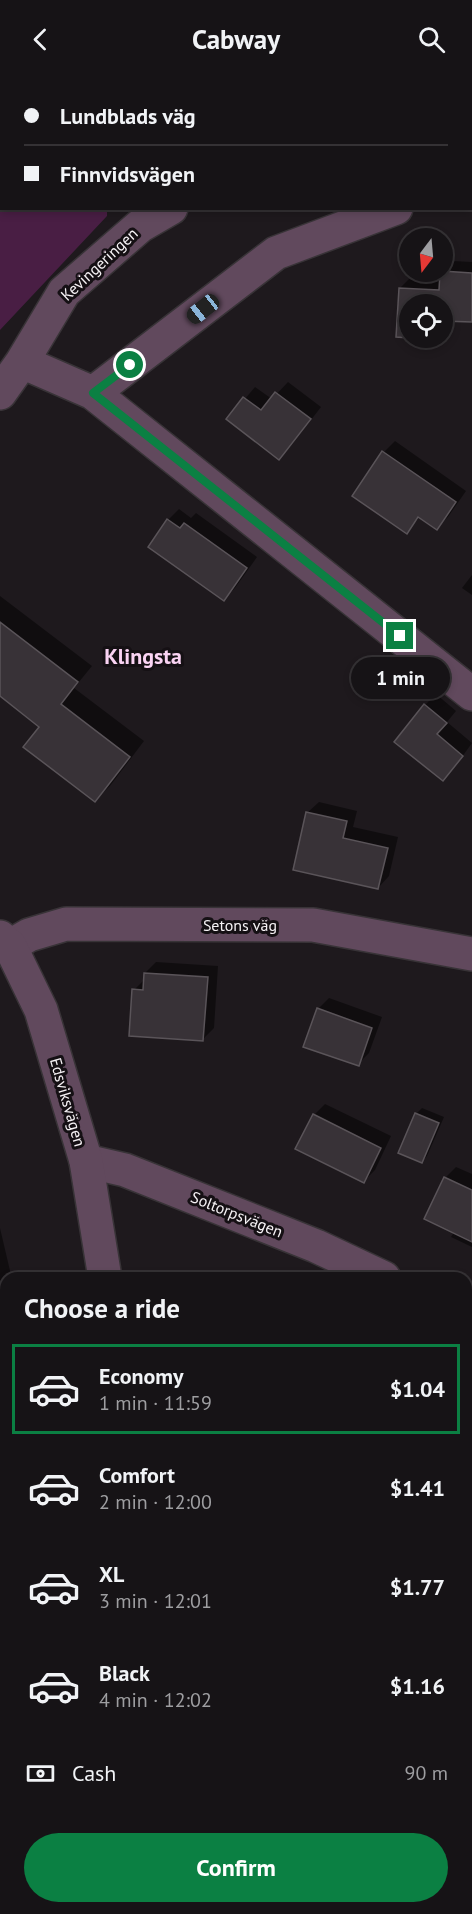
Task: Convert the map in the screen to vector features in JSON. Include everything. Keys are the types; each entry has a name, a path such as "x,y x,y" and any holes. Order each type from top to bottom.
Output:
{"street":[{"name":"Kevingeringen","path":"0,393 22,362 64,292 140,226 168,210"},
{"path":"93,393 276,253 391,210"},
{"path":"22,362 93,393 472,694"},
{"name":"Setons väg","path":"5,942 66,924 313,925 472,954"},
{"name":"Edsviksvägen","path":"5,942 42,1010 86,1161 104,1272"},
{"name":"Soltorpsvägen","path":"86,1161 125,1170 316,1246 371,1272"}],"shaded area":[{"path":"0,210 107,210 107,216 0,330"}],"building":[{"path":"453,272 472,273 472,322 453,321 453,294 399,294 399,337 396,337 399,288 439,290 439,282 453,282"},
{"path":"275,392 311,419 279,460 226,419 243,397 261,410"},
{"path":"382,451 456,502 437,530 418,517 407,534 352,496"},
{"path":"167,519 180,528 184,523 247,568 224,601 148,547"},
{"path":"0,622 78,682 61,704 130,757 95,802 23,747 39,727 0,696"},
{"path":"424,704 447,723 437,734 463,756 443,781 394,742"},
{"path":"306,812 347,821 343,838 388,848 378,889 293,870"},
{"path":"144,973 208,977 203,1041 129,1036 132,989 143,990"},
{"path":"317,1008 372,1028 359,1066 303,1047"},
{"path":"415,1113 439,1123 422,1163 398,1153"},
{"path":"313,1114 381,1148 364,1183 295,1149"},
{"path":"444,1177 472,1190 472,1242 424,1219"}],"district":[{"name":"Klingsta","path":"143,656"}],"route":[{"path":"130,365 93,393 400,636"}]}
